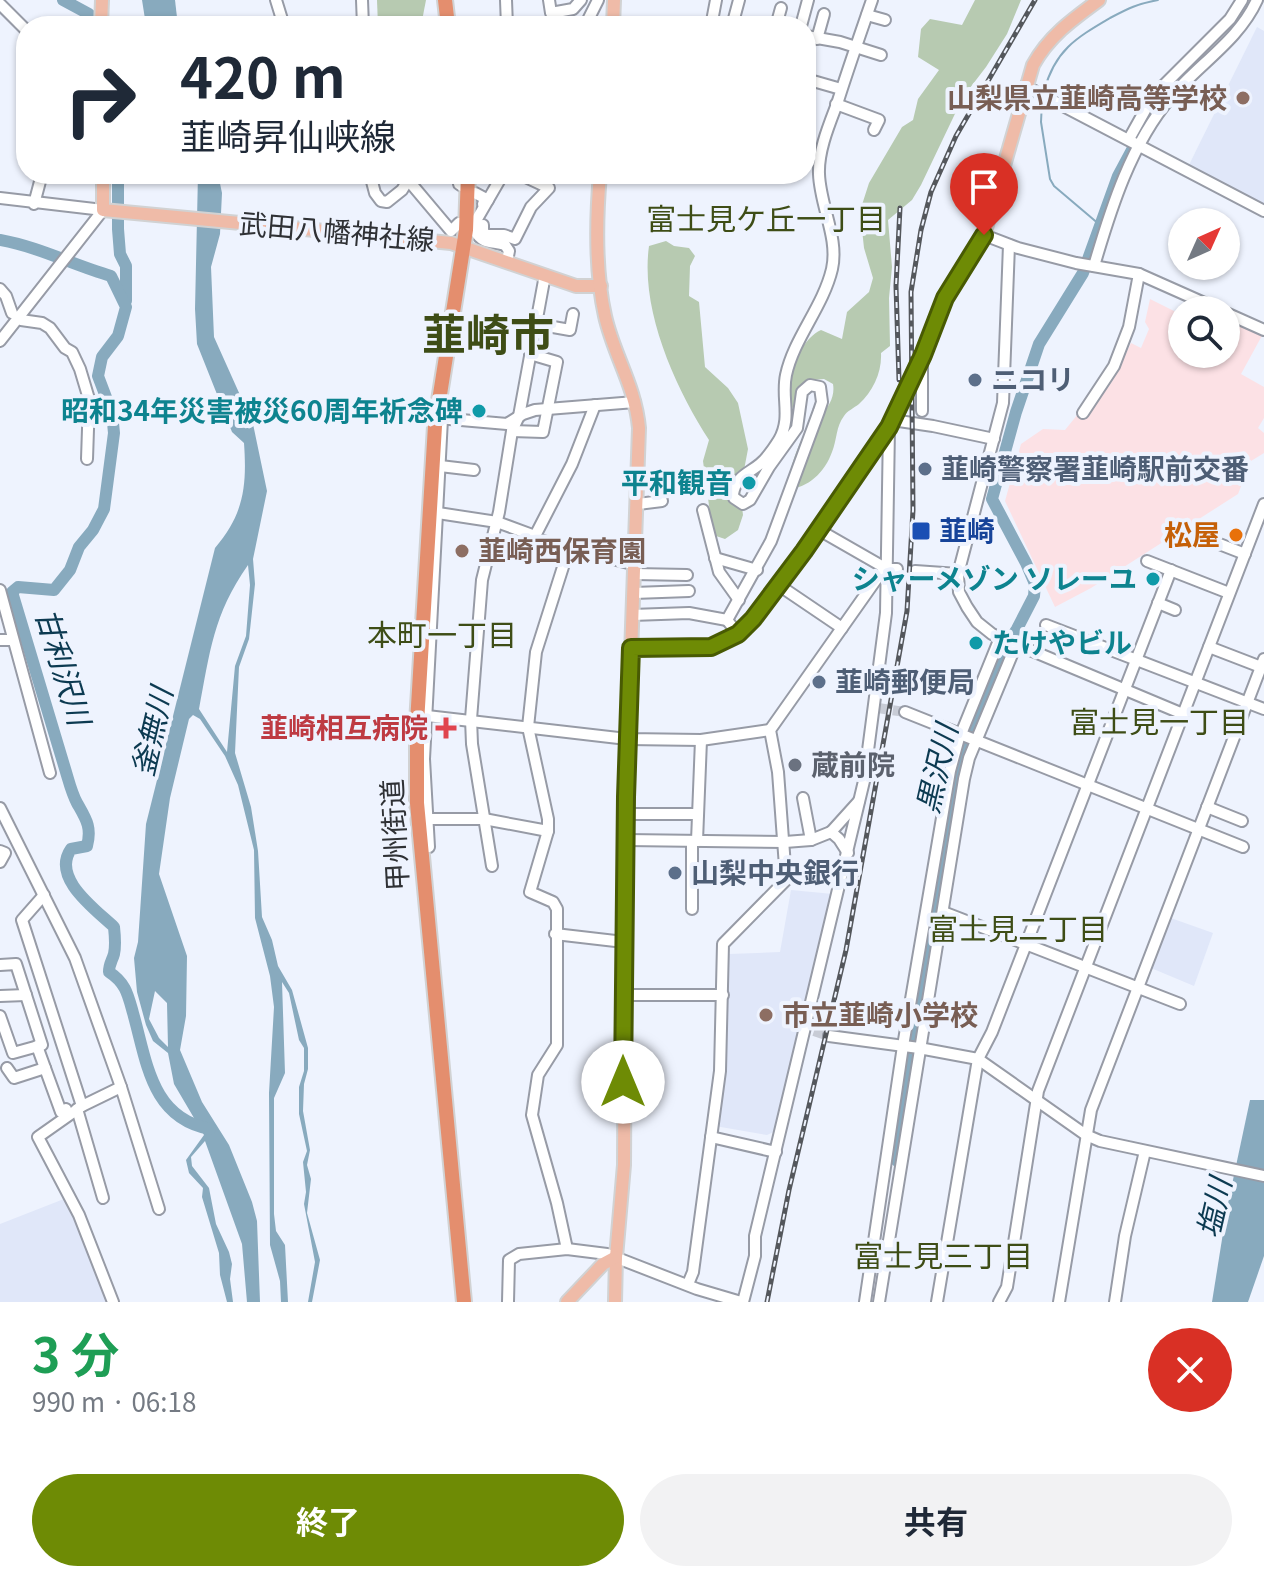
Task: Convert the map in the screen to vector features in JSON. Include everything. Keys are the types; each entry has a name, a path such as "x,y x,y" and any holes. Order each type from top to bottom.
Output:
{"highway":[{"name":"甲州街道","path":"464,1302 417,803 417,723 439,418 456,245 466,230 465,184"}],"main road":[{"path":"631,648 711,647 738,634 780,586 890,424 923,355 945,298 984,235 1033,65 1068,22 1099,0"},
{"path":"104,184 107,210"},
{"path":"599,184 597,232 605,317 630,382 639,428 636,569 627,739 624,1165 615,1302"},
{"name":"武田八幡神社線","path":"107,210 456,245 576,286 601,286"},
{"path":"567,1302 603,1264 616,1257"}],"street":[{"path":"549,0 551,13 573,9 581,0"},
{"path":"727,620 771,541 819,411 822,396 818,386 810,385 802,392 797,428 750,500 743,504 734,498 734,486 742,475 759,464 779,440 786,419 788,404 784,389 790,363 818,307 832,269 835,253 818,173 825,138 872,0"},
{"path":"1129,139 1153,96 1230,19 1242,0"},
{"path":"1089,265 1140,145 1173,95 1245,23 1257,0"},
{"path":"0,4 16,20"},
{"path":"779,16 781,8"},
{"path":"816,29 824,14"},
{"path":"867,15 885,20"},
{"path":"1211,38 1220,47"},
{"path":"816,39 856,46 881,55"},
{"path":"816,82 841,89"},
{"path":"1025,86 1264,211"},
{"path":"836,104 879,120 874,130"},
{"path":"34,204 39,184"},
{"path":"373,184 381,201 387,202 405,184"},
{"path":"414,184 451,231 459,223"},
{"path":"497,184 477,219 475,231 479,239 505,245 509,251 507,261"},
{"path":"492,240 504,235 515,239 531,207 549,188 540,184"},
{"path":"475,193 488,200"},
{"path":"0,198 107,210"},
{"path":"474,212 488,200"},
{"path":"0,341 107,210"},
{"path":"483,225 483,231 492,240"},
{"path":"984,235 1009,245 1139,274 1188,296"},
{"path":"1009,245 1005,387 958,574 959,592 977,622 1000,638 1183,714"},
{"path":"1083,413 1114,366 1129,327 1139,274"},
{"path":"492,866 472,744 471,719 482,580 497,522 512,431 519,416 545,275"},
{"path":"0,289 16,316 50,328 65,348 72,352 89,399 87,459"},
{"path":"536,324 570,330 573,314"},
{"path":"1240,319 1264,330"},
{"path":"512,431 543,432 557,362 530,354"},
{"path":"922,411 923,355"},
{"path":"902,400 922,411 933,426"},
{"path":"429,847 424,759 438,513 439,418 507,424 519,416 548,408 635,402"},
{"path":"535,536 572,464 595,405"},
{"path":"508,1302 509,1260 519,1254 567,1249 616,1257 742,1302 755,1256 755,1236 810,1029 860,800 876,708 892,569 890,424 933,426 994,439"},
{"path":"440,466 474,470"},
{"path":"638,504 662,501"},
{"path":"999,1302 1007,1287 1037,1100 1264,504"},
{"path":"703,510 719,572 739,600"},
{"path":"438,513 497,522 539,540 636,569 687,575"},
{"path":"819,530 892,569"},
{"path":"1195,531 1202,537 1245,554"},
{"path":"567,1249 532,1115 538,1075 557,1045 557,909 553,902 530,892 548,831 548,819 528,727 536,652 569,548"},
{"path":"715,558 757,570"},
{"path":"1147,561 1229,593"},
{"path":"688,1284 693,1272 720,1071 723,944 786,880 778,772 770,730 880,574 892,569"},
{"path":"937,1302 978,1059 992,1032 1171,570"},
{"path":"915,571 958,574"},
{"path":"780,586 842,628"},
{"path":"0,590 50,773"},
{"path":"634,593 689,591"},
{"path":"1158,603 1175,610"},
{"path":"632,615 689,613 727,620 738,634"},
{"path":"1046,625 1264,709"},
{"path":"865,1302 903,1046 950,771 961,734 1000,638"},
{"path":"0,640 13,640"},
{"path":"879,1302 964,779 976,740 1016,645"},
{"path":"1059,1302 1091,1110 1262,663 1209,647"},
{"path":"905,712 1243,847"},
{"path":"427,716 627,739 701,740 770,730"},
{"path":"692,909 701,740"},
{"path":"803,798 811,840"},
{"path":"626,840 811,840 831,832 860,800"},
{"path":"1207,807 1242,821"},
{"path":"0,808 75,958 121,1087 159,1209"},
{"path":"626,814 698,814"},
{"path":"426,819 484,819 548,831"},
{"path":"831,832 848,853"},
{"path":"0,851 5,853 0,862"},
{"path":"44,895 22,920 103,1198"},
{"path":"943,912 1180,1004"},
{"path":"555,934 624,942"},
{"path":"0,965 16,964 42,1045 13,1053 0,1016"},
{"path":"0,996 26,995"},
{"path":"624,995 723,995"},
{"path":"829,1036 978,1059 1086,1135 1264,1176"},
{"path":"37,1046 61,1112 121,1087"},
{"path":"7,1068 14,1078 45,1068"},
{"path":"75,1108 38,1137 79,1215 113,1302"},
{"path":"711,1137 776,1152"},
{"path":"1115,1302 1125,1236 1147,1151"}],"shaded area":[{"path":"142,0 175,0 177,16 145,16"},
{"name":"山梨県立韮崎高等学校","path":"1257,27 1264,31 1264,205 1189,165"},
{"path":"198,184 220,184 220,234 211,267 214,337 253,424 267,491 253,559 255,584 249,639 239,667 235,753 251,807 258,851 262,917 278,966 292,990 308,1048 303,1111 310,1150 307,1213 320,1260 312,1302 308,1302 315,1262 304,1204 303,1162 307,1151 299,1114 304,1048 299,1040 289,993 282,982 285,1073 274,1098 274,1214 276,1231 285,1245 288,1302 281,1302 280,1281 270,1245 269,1093 274,1007 270,976 255,918 254,850 238,785 225,756 200,719 193,715 189,719 170,798 159,874 187,956 186,1016 180,1050 202,1102 229,1145 252,1202 257,1221 260,1302 247,1302 242,1244 205,1141 191,1157 192,1166 209,1188 216,1224 229,1252 233,1302 227,1302 220,1275 219,1253 202,1197 203,1188 189,1173 186,1160 204,1135 174,1084 168,1053 153,1041 137,992 134,958 138,942 146,824 215,548 238,511 244,486 244,443 232,432 197,344","holes":["248,565 250,585 246,636 235,666 227,752 199,709 220,618","155,991 167,1003 168,1047 149,1019"]},
{"path":"1150,299 1168,308 1168,368 1240,368 1240,322 1264,332 1241,374 1264,387 1264,418 1258,428 1264,433 1264,453 1251,461 1238,494 1091,588 1055,607 1005,501 1021,444 1043,429 1065,430 1078,414 1086,418 1113,380 1131,343 1141,348 1149,329 1145,322"},
{"name":"市立韮崎小学校","path":"791,890 833,894 780,1129 767,1135 715,1126 724,1075 729,954 780,952"},
{"path":"1168,917 1213,933 1194,986 1151,968"},
{"path":"1250,1100 1264,1100 1264,1256 1248,1302 1212,1302 1227,1208"},
{"path":"69,1197 112,1302 0,1302 0,1224"}],"green space":[{"path":"377,0 426,0 423,16 378,16"},
{"path":"975,0 1021,0 1007,34 963,97 912,200 888,220 892,267 890,346 881,353 876,381 859,404 841,420 825,466 808,483 785,489 802,439 828,407 833,392 833,384 824,379 813,380 803,412 796,423 788,389 791,369 804,345 821,330 842,339 847,312 869,292 873,278 864,248 860,211 869,183 902,127 913,120 918,99 939,70 918,57 921,29 930,19 962,25"},
{"path":"666,241 674,246 689,248 695,256 690,266 689,296 699,302 705,367 728,388 738,403 748,449 740,491 743,515 738,530 725,539 713,535 703,461 709,440 673,372 655,322 648,271 649,246"}],"waterway":[{"path":"63,0 89,16"},
{"path":"1044,91 1054,65 1077,39 1123,12 1158,0"},
{"path":"1042,101 1041,122 1050,179 1054,186 1100,225"},
{"name":"黒沢川","path":"897,1161 963,752 1003,650 1034,596 1035,584 1026,563 992,499 1039,344 1083,273 1118,176 1133,148"},
{"path":"118,184 118,229 120,254 126,266 126,301"},
{"name":"甘利沢川","path":"0,240 111,276 126,307 118,336 102,357 98,376 112,413 114,433 104,509 79,547 70,570 54,590 18,587 12,592 71,788 88,828 87,846 71,849 66,860 71,882 114,927 115,951 109,972 123,985 128,995 148,1068 163,1100 190,1123 210,1129"}],"tunnel":[{"path":"878,708 905,712"},
{"path":"814,1031 829,1036"}],"railway":[{"path":"767,1302 789,1190 846,950 907,611 913,510 911,292 921,230 931,192 956,136 1035,0"},
{"path":"899,380 896,286 900,208"}],"place":[{"name":"山梨県立韮崎高等学校","path":"1243,98"},
{"name":"ニコリ","path":"975,380"},
{"name":"昭和34年災害被災60周年祈念碑","path":"479,411"},
{"name":"韮崎警察署韮崎駅前交番","path":"925,469"},
{"name":"平和観音","path":"749,483"},
{"name":"韮崎","path":"921,531"},
{"name":"松屋","path":"1236,535"},
{"name":"韮崎西保育園","path":"462,551"},
{"name":"シャーメゾン ソレーユ","path":"1153,579"},
{"name":"たけやビル","path":"976,643"},
{"name":"韮崎郵便局","path":"819,682"},
{"name":"韮崎相互病院","path":"446,728"},
{"name":"蔵前院","path":"795,765"},
{"name":"山梨中央銀行","path":"675,873"},
{"name":"市立韮崎小学校","path":"766,1015"}],"district":[{"name":"富士見ケ丘一丁目","path":"766,220"},
{"name":"韮崎市","path":"488,336"},
{"name":"本町一丁目","path":"442,636"},
{"name":"富士見一丁目","path":"1159,723"},
{"name":"富士見二丁目","path":"1018,930"},
{"name":"富士見三丁目","path":"943,1257"}],"route":[{"path":"623,1082 631,648 711,647 746,628 780,586 889,427 923,355 945,298 984,235"}],"water label":[{"name":"釜無川","path":"153,732"},
{"name":"塩川","path":"1215,1208"}]}
